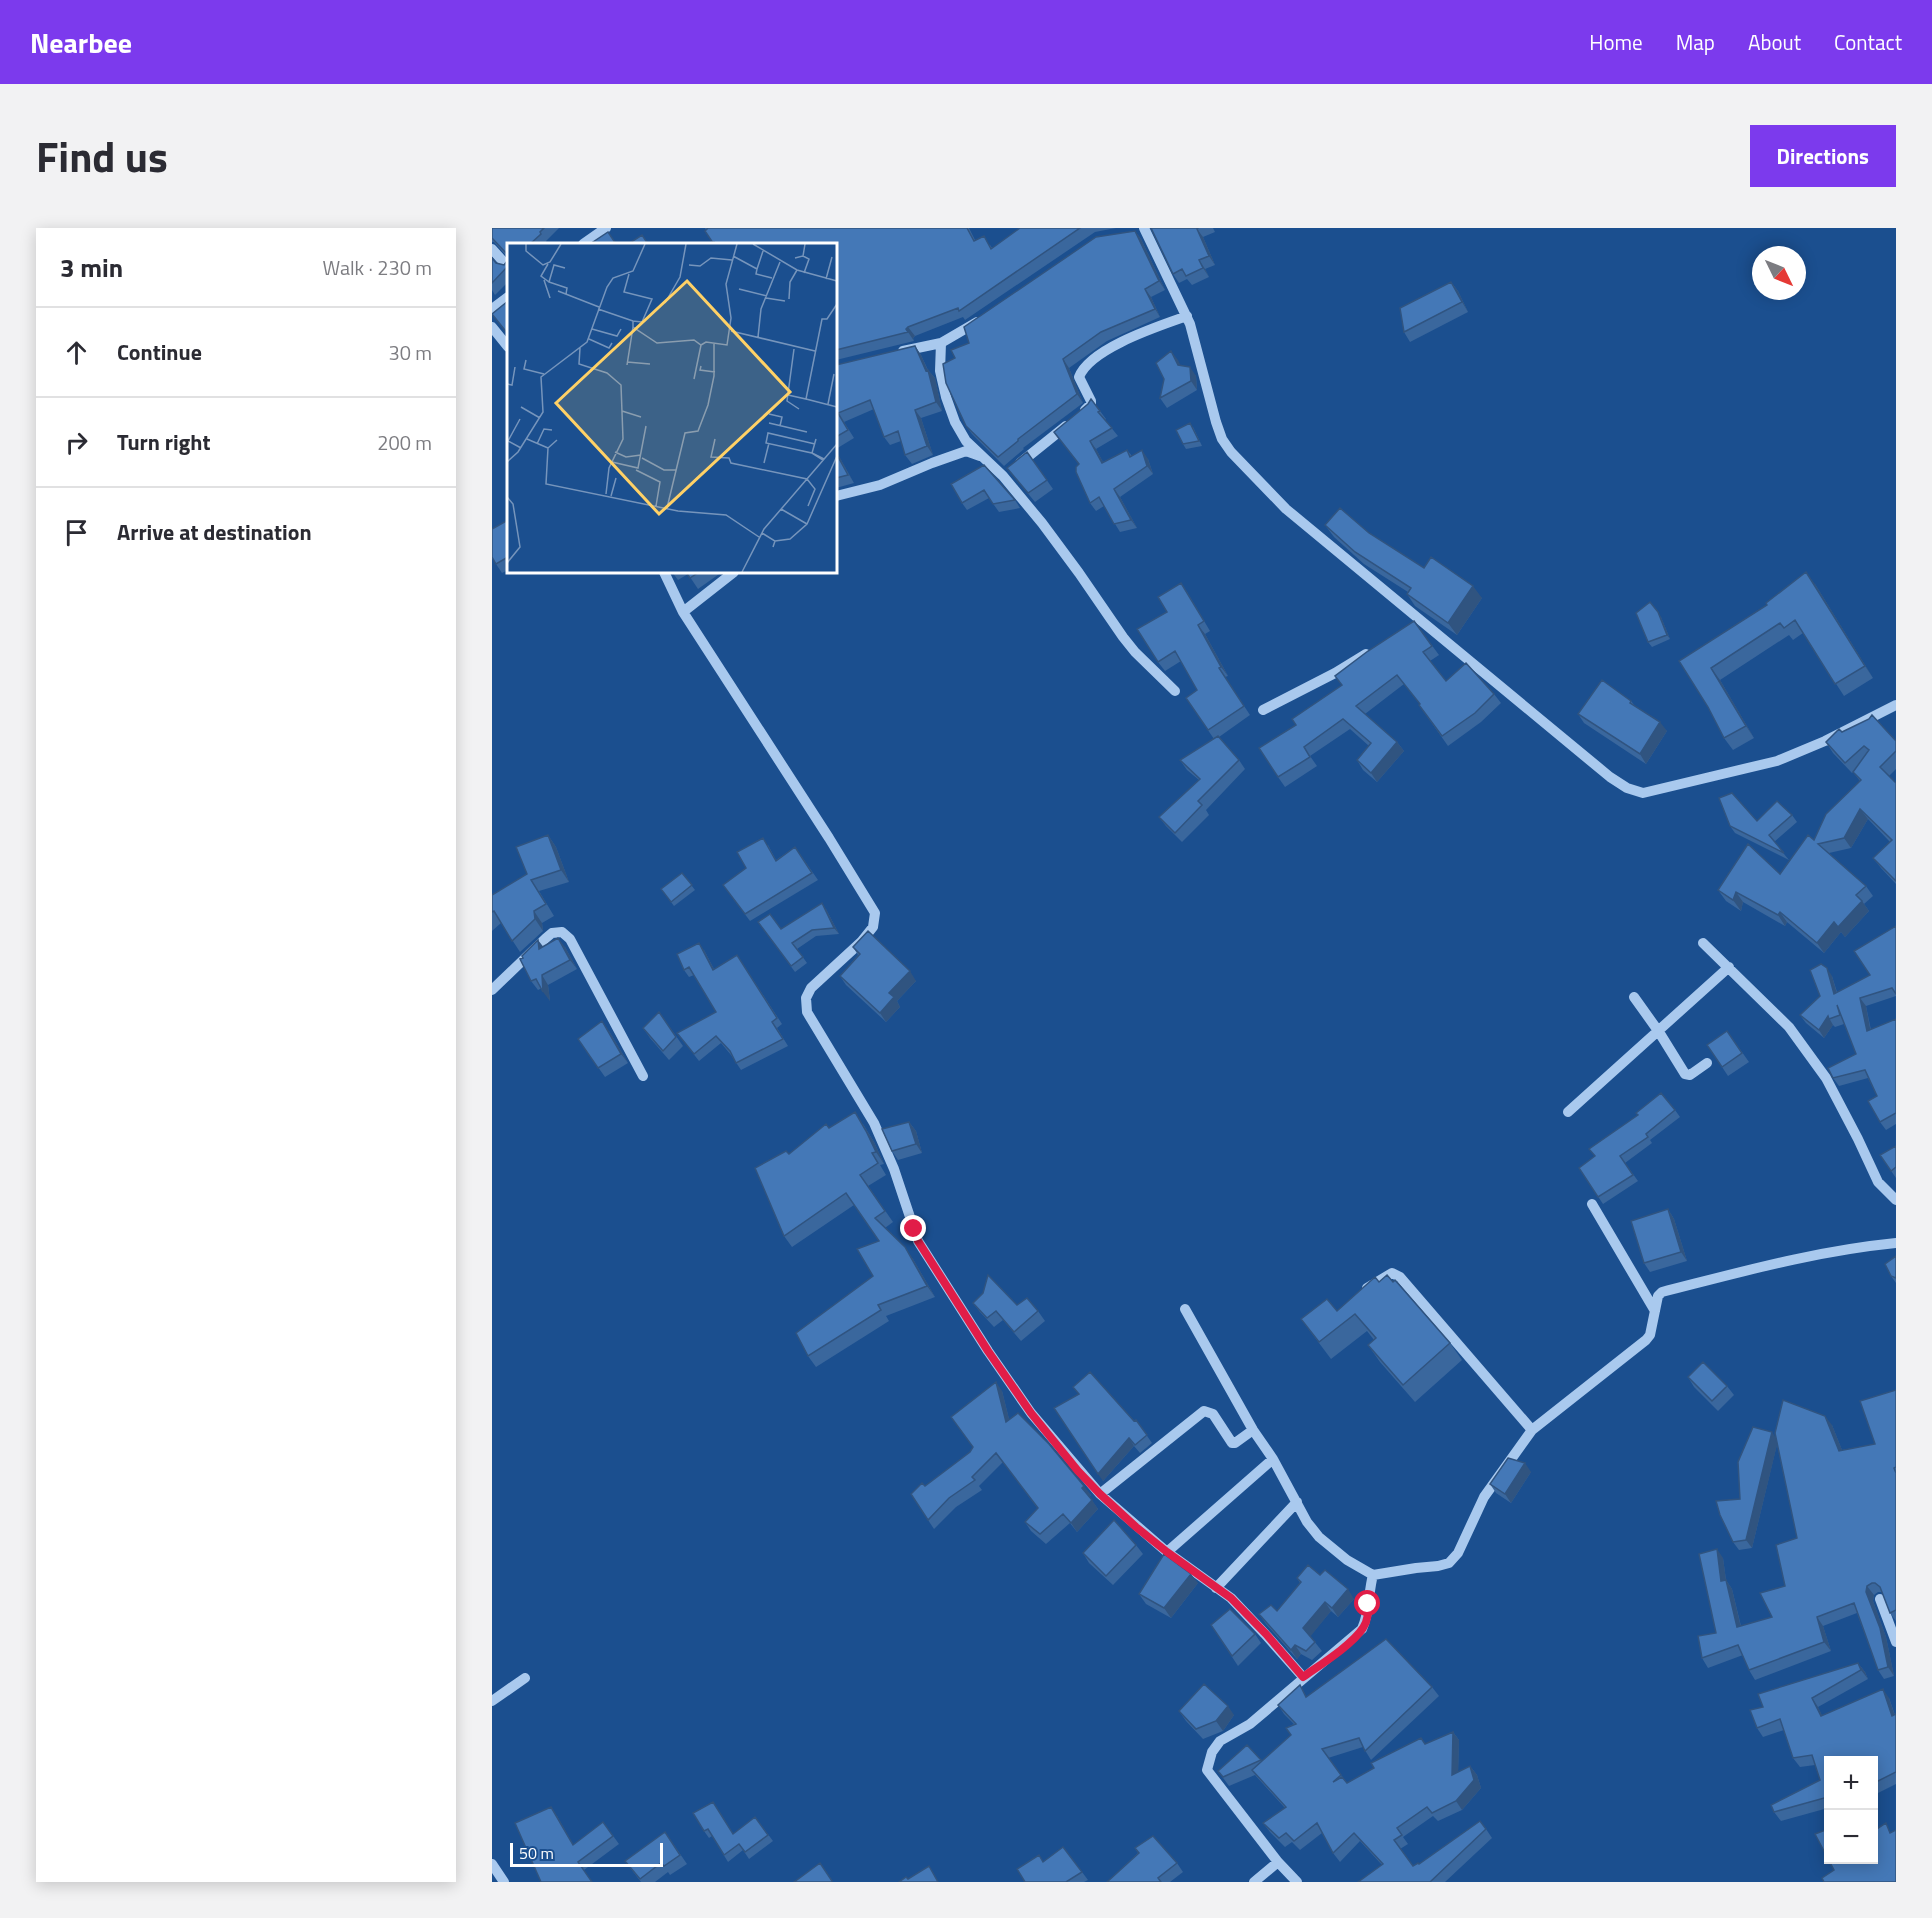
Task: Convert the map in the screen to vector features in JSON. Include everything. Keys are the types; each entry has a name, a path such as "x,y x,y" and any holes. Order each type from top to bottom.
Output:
{"street":[{"path":"584,243 606,228"},
{"path":"1142,231 1186,316 1216,422 1222,439 1231,452 1286,509 1416,624 1627,788 1643,793 1777,760 1826,741 1896,705"},
{"path":"492,249 507,266"},
{"path":"492,309 507,298"},
{"path":"896,352 941,344 987,314"},
{"path":"1003,476 1089,407 1091,401 1079,376 1089,363 1107,350 1142,333 1186,316"},
{"path":"492,327 507,346"},
{"path":"941,344 940,371 946,397 955,422 966,441 978,450 980,456"},
{"path":"837,496 880,485 932,463 966,452 980,456 1003,476 1048,531 1135,652 1175,692"},
{"path":"664,573 683,612 875,913 873,927 861,942 811,988 806,998 807,1012 874,1123 894,1168 918,1241 988,1351 1031,1413 1100,1494 1167,1552 1231,1598 1303,1677"},
{"path":"683,612 733,573"},
{"path":"1263,710 1335,673 1373,650"},
{"path":"492,990 552,933 562,932 570,939 644,1076"},
{"path":"1703,943 1789,1027 1826,1078 1878,1182 1896,1200"},
{"path":"1568,1112 1729,968"},
{"path":"1634,997 1685,1074 1690,1075 1707,1063"},
{"path":"1592,1204 1655,1311"},
{"path":"1185,1309 1253,1430 1273,1459 1318,1537 1347,1560 1373,1575 1449,1563 1458,1553 1484,1497 1532,1430 1650,1335 1658,1296 1662,1292 1792,1259 1896,1243"},
{"path":"1359,1293 1392,1273 1400,1277 1532,1430"},
{"path":"1100,1494 1204,1411 1214,1414 1232,1443 1253,1430"},
{"path":"1167,1552 1273,1459"},
{"path":"1216,1588 1297,1502"},
{"path":"1298,1882 1278,1862 1207,1770 1212,1752 1220,1741 1250,1724 1362,1629 1367,1618 1368,1591 1373,1575"},
{"path":"1880,1599 1896,1642"},
{"path":"492,1701 525,1678"},
{"path":"1254,1882 1278,1862"},
{"path":"492,1864 504,1882"}],"building":[{"path":"492,228 544,228 531,243 507,243 507,254 492,238"},
{"path":"708,228 967,228 974,241 984,236 991,249 1020,228 1080,228 959,311 958,308 908,327 906,329 908,332 837,350 837,243 713,243 705,231"},
{"path":"1151,228 1198,228 1209,256 1199,260 1203,268 1186,276 1182,269 1173,274"},
{"path":"1135,231 1159,281 1145,289 1155,309 1101,332 1063,359 1077,394 998,457 966,426 946,383 943,364 955,358 951,350 969,343 964,327 1096,237"},
{"path":"608,232 615,243 592,243"},
{"path":"642,235 647,243 630,243"},
{"path":"492,258 496,263 504,265 507,261 507,267 492,283"},
{"path":"1451,282 1462,302 1404,332 1400,308"},
{"path":"507,302 507,333 492,314"},
{"path":"915,346 926,371 928,370 936,402 915,410 927,446 905,455 898,431 884,437 870,400 838,413 848,430 837,436 837,365"},
{"path":"1171,351 1178,365 1190,367 1191,381 1160,398 1164,379 1156,363"},
{"path":"1091,399 1100,411 1098,412 1112,428 1090,441 1102,463 1127,450 1130,457 1142,450 1147,466 1114,489 1131,520 1114,524 1099,497 1090,503 1076,472 1079,464 1054,432"},
{"path":"1190,423 1199,441 1183,444 1176,430"},
{"path":"1027,452 1047,480 1028,493 1007,468"},
{"path":"837,455 848,475 837,478"},
{"path":"984,465 1015,500 993,504 984,490 962,503 951,484"},
{"path":"1340,508 1369,533 1424,568 1431,557 1473,586 1448,623 1407,594 1411,588 1355,552 1325,525"},
{"path":"507,521 507,558 496,564 492,557 492,529"},
{"path":"1806,572 1865,666 1835,684 1795,620 1784,628 1780,623 1711,668 1746,726 1724,738 1708,707 1679,661 1767,605 1766,603"},
{"path":"687,573 698,573 690,578"},
{"path":"1181,583 1204,621 1198,625 1221,667 1219,668 1244,706 1208,730 1186,698 1197,690 1175,651 1158,662 1137,629 1167,612 1158,597"},
{"path":"1650,602 1658,612 1667,635 1648,642 1636,613"},
{"path":"1414,621 1432,646 1423,652 1446,681 1466,663 1494,694 1475,713 1442,736 1397,675 1356,706 1397,742 1371,773 1357,760 1371,743 1343,719 1304,747 1310,757 1278,777 1259,748 1296,725 1292,719 1342,685 1335,676"},
{"path":"1602,680 1631,701 1630,703 1660,722 1640,754 1578,714"},
{"path":"1872,715 1896,741 1896,751 1880,767 1896,783 1896,881 1873,858 1892,840 1860,809 1844,838 1818,844 1866,886 1856,895 1862,901 1838,927 1834,922 1817,943 1780,912 1778,915 1736,892 1733,900 1718,890 1748,844 1780,874 1808,835 1814,840 1826,814 1861,780 1853,772 1869,750 1864,746 1845,763 1826,742 1839,729 1842,732 1869,719"},
{"path":"1218,736 1239,760 1198,801 1202,805 1175,833 1159,817 1200,779 1180,760"},
{"path":"1732,793 1757,821 1777,801 1792,815 1769,835 1784,853 1730,826 1719,798"},
{"path":"548,835 561,870 531,880 546,904 534,911 535,919 512,941 494,911 492,912 492,895 527,874 516,847"},
{"path":"763,838 776,861 795,847 812,873 745,914 723,885 746,868 737,852"},
{"path":"682,873 692,885 671,902 661,889"},
{"path":"822,903 834,928 812,930 792,943 803,957 791,966 758,922 770,914 781,929"},
{"path":"1896,926 1896,994 1892,988 1860,998 1867,1031 1896,1019 1896,1113 1880,1122 1868,1101 1877,1096 1865,1070 1833,1078 1828,1068 1856,1054 1837,1005 1840,1015 1829,1019 1828,1016 1819,1030 1800,1015 1820,996 1810,970 1821,964 1827,968 1834,994 1870,975 1854,951"},
{"path":"868,931 910,971 889,993 894,997 880,1013 840,976 860,954 853,947"},
{"path":"558,938 570,960 542,975 543,992 536,979 531,981 520,959 538,940 539,949"},
{"path":"699,943 713,970 737,955 777,1018 772,1022 783,1039 736,1063 730,1051 716,1036 694,1054 677,1033 716,1012 689,967 684,970 677,954"},
{"path":"659,1012 676,1037 663,1051 643,1028"},
{"path":"602,1021 621,1054 598,1068 578,1039"},
{"path":"1727,1031 1742,1053 1722,1067 1707,1045"},
{"path":"1661,1093 1675,1110 1646,1134 1648,1137 1620,1156 1633,1175 1598,1197 1579,1168 1595,1156 1589,1149 1638,1115 1636,1113"},
{"path":"855,1112 876,1152 872,1153 878,1163 860,1175 885,1211 875,1218 905,1247 927,1286 878,1305 881,1310 808,1356 796,1333 873,1276 857,1249 879,1241 846,1193 784,1236 755,1168 786,1151 789,1154 826,1124 829,1128"},
{"path":"909,1122 916,1144 892,1151 882,1129"},
{"path":"1896,1146 1896,1167 1891,1171 1880,1155"},
{"path":"1668,1209 1681,1252 1644,1263 1631,1221"},
{"path":"1896,1256 1896,1278 1891,1276 1885,1264"},
{"path":"988,1275 1017,1305 1027,1298 1038,1311 1014,1332 996,1311 987,1318 973,1303 983,1293"},
{"path":"1387,1275 1393,1282 1395,1280 1450,1343 1403,1385 1368,1345 1376,1338 1355,1314 1319,1342 1301,1319 1327,1299 1337,1311 1375,1277 1379,1282"},
{"path":"1703,1362 1727,1386 1712,1401 1688,1377"},
{"path":"1090,1372 1134,1421 1136,1420 1147,1435 1135,1445 1129,1438 1098,1474 1054,1408 1079,1394 1073,1387"},
{"path":"996,1382 1006,1422 1018,1413 1049,1444 1084,1486 1082,1488 1092,1500 1071,1523 1063,1514 1040,1534 1025,1522 1038,1508 996,1453 972,1477 975,1480 949,1498 928,1520 911,1494 922,1483 925,1486 970,1452 973,1447 951,1417"},
{"path":"1896,1390 1896,1467 1894,1468 1896,1473 1896,1610 1890,1613 1880,1587 1875,1583 1867,1586 1866,1592 1880,1628 1888,1667 1878,1670 1854,1603 1817,1617 1824,1642 1749,1670 1738,1645 1702,1658 1698,1636 1716,1633 1699,1554 1717,1549 1721,1581 1726,1580 1737,1627 1772,1617 1760,1593 1785,1586 1776,1545 1797,1538 1775,1433 1783,1400 1825,1416 1839,1451 1875,1444 1860,1401"},
{"path":"1753,1427 1772,1432 1746,1540 1733,1542 1716,1501 1740,1499 1738,1462"},
{"path":"1508,1458 1525,1463 1505,1494 1490,1484"},
{"path":"1114,1520 1136,1545 1106,1576 1083,1553"},
{"path":"1164,1554 1191,1574 1164,1608 1139,1594"},
{"path":"1308,1565 1320,1575 1325,1570 1348,1589 1332,1608 1325,1602 1303,1628 1315,1642 1306,1651 1295,1645 1291,1650 1259,1614 1271,1605 1277,1611 1301,1582 1297,1578"},
{"path":"1230,1609 1255,1634 1232,1656 1211,1625"},
{"path":"1386,1639 1432,1687 1365,1751 1359,1738 1322,1749 1341,1775 1333,1782 1342,1777 1347,1783 1374,1768 1371,1763 1421,1738 1425,1744 1453,1732 1452,1775 1470,1766 1474,1780 1456,1801 1432,1813 1427,1807 1397,1828 1402,1835 1394,1840 1413,1866 1480,1821 1486,1829 1430,1882 1358,1882 1383,1864 1354,1833 1333,1853 1317,1823 1294,1841 1286,1833 1279,1838 1263,1823 1286,1807 1252,1770 1291,1735 1286,1728 1296,1724 1278,1705 1300,1685 1306,1697"},
{"path":"1858,1663 1861,1670 1812,1698 1821,1716 1883,1689 1892,1716 1896,1714 1896,1772 1878,1781 1878,1756 1824,1756 1824,1798 1774,1812 1771,1805 1820,1780 1812,1755 1793,1758 1780,1719 1757,1728 1750,1710 1763,1707 1758,1694"},
{"path":"1204,1684 1228,1706 1216,1721 1196,1729 1179,1711"},
{"path":"1247,1745 1261,1760 1223,1777 1218,1771"},
{"path":"713,1802 733,1834 755,1817 768,1835 745,1852 739,1844 724,1855 708,1829 704,1831 693,1813"},
{"path":"551,1807 573,1845 603,1822 613,1836 578,1862 592,1882 541,1882 515,1823"},
{"path":"1886,1823 1890,1833 1896,1830 1896,1882 1824,1882 1822,1878 1834,1870 1831,1864 1878,1864 1878,1828"},
{"path":"1824,1831 1824,1851 1815,1834"},
{"path":"665,1832 680,1855 664,1866 661,1863 640,1879 625,1861"},
{"path":"1153,1836 1177,1863 1158,1878 1161,1882 1107,1882 1139,1853 1135,1848"},
{"path":"1063,1847 1082,1872 1066,1882 1025,1882 1017,1869 1039,1855 1043,1862"},
{"path":"820,1863 831,1882 794,1882"},
{"path":"929,1866 938,1882 899,1882 906,1877 908,1879"}],"route":[{"path":"914,1229 918,1241 988,1351 1031,1413 1078,1471 1136,1527 1231,1598 1303,1677 1341,1649 1362,1629 1367,1618 1368,1604"}]}
